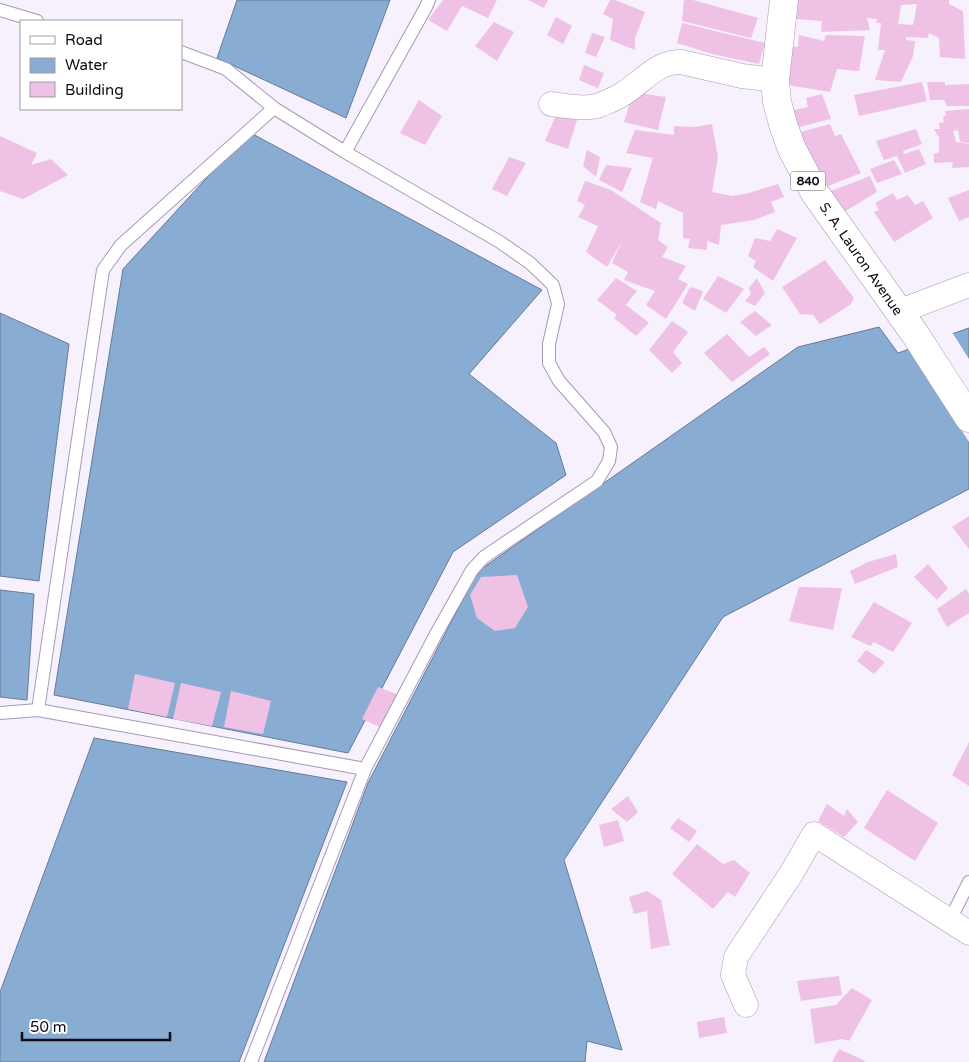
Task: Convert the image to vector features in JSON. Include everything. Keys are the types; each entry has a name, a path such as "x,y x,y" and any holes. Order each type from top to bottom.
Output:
{"highway":[{"name":"S. A. Lauron Avenue","path":"784,0 776,80 777,102 782,124 802,170 828,214 915,334 969,418"}],"street":[{"path":"550,104 585,108 600,105 622,95 651,72 673,62 681,62 742,76 776,80"},
{"path":"898,312 969,285"},
{"path":"746,1005 734,975 736,957 791,874 814,834 969,933"}],"lane":[{"path":"345,152 429,0"},
{"path":"0,10 34,20"},
{"path":"182,52 226,69 274,108 345,152 500,242 530,263 553,285 558,304 549,344 550,363 560,381 604,432 611,447 609,461 597,481 484,557 472,570 365,769 251,1062"},
{"path":"38,710 103,270 121,245 274,108"},
{"path":"0,712 38,710 365,769"},
{"path":"950,920 969,882"}],"water":[{"path":"237,0 390,0 346,118 217,58"},
{"path":"249,132 542,290 469,374 556,443 566,475 453,552 348,753 54,695 123,269"},
{"path":"0,313 69,344 39,581 0,576"},
{"path":"879,327 898,353 969,328 969,489 723,617 564,860 622,1050 587,1041 585,1062 264,1062 368,783 477,572 798,347"},
{"path":"0,590 34,594 27,700 0,697"},
{"path":"94,738 347,782 239,1062 0,1062 0,992"}],"pier":[{"path":"952,332 969,359 969,442 908,347"}],"building":[{"path":"443,0 497,0 488,18 462,6 447,31 428,20"},
{"path":"528,0 548,0 544,8"},
{"path":"610,0 615,0 645,12 635,38 635,50 610,40 613,19 603,14"},
{"path":"684,0 693,0 758,18 751,38 682,21"},
{"path":"796,0 949,0 949,4 963,11 965,59 940,57 939,38 929,33 928,38 906,37 906,40 915,41 913,56 901,82 875,80 885,50 878,50 881,23 876,23 877,19 867,18 870,30 821,32 822,21 796,19","holes":["917,4 913,25 898,24 901,5"]},
{"path":"556,17 572,26 563,44 547,35"},
{"path":"494,22 514,32 497,61 475,46"},
{"path":"682,23 765,43 759,64 712,54 677,43"},
{"path":"592,33 605,37 596,57 585,53"},
{"path":"799,35 824,41 826,35 865,36 859,71 837,69 830,92 788,85 791,46 798,47"},
{"path":"584,65 604,73 598,88 579,80"},
{"path":"922,82 927,101 859,116 854,95"},
{"path":"927,82 945,82 945,85 969,84 969,106 947,106 944,100 930,100"},
{"path":"633,92 666,97 658,130 624,122"},
{"path":"822,94 831,119 795,128 790,111 808,107 806,98"},
{"path":"419,100 442,116 425,145 400,133"},
{"path":"969,109 969,143 960,142 958,130 953,131 956,142 969,144 969,167 952,168 953,162 934,163 934,154 939,152 939,138 934,129 940,129 939,123 944,122 945,111"},
{"path":"556,115 577,120 568,149 545,141"},
{"path":"712,124 718,157 712,192 732,196 778,184 784,197 771,202 775,212 754,220 721,225 719,245 707,241 707,250 688,248 690,239 683,238 683,213 658,201 656,209 640,202 653,158 626,153 635,130 674,135 674,126 694,127"},
{"path":"830,124 835,136 841,134 861,173 823,188 797,133"},
{"path":"916,129 922,144 903,151 904,154 919,149 926,164 905,173 897,156 884,160 876,141"},
{"path":"0,136 37,153 31,165 51,159 68,175 23,199 0,191"},
{"path":"587,150 600,157 596,177 583,166"},
{"path":"509,157 526,163 507,196 492,189"},
{"path":"894,160 902,174 877,183 870,169"},
{"path":"606,165 632,168 622,192 599,180"},
{"path":"870,176 877,192 839,215 826,193"},
{"path":"585,181 611,190 661,223 658,240 668,247 662,257 686,266 678,279 688,284 666,319 646,305 655,291 624,280 628,272 612,263 622,241 607,267 586,252 598,226 578,217 585,205 577,201"},
{"path":"969,190 969,217 959,221 948,198"},
{"path":"893,193 897,200 908,195 915,205 923,201 933,218 894,242 874,212 879,210 875,203"},
{"path":"777,229 797,238 773,281 753,267 756,261 748,256 755,238 770,241"},
{"path":"825,260 854,298 850,305 820,324 813,315 800,314 782,287"},
{"path":"718,276 744,289 726,313 703,299"},
{"path":"616,278 637,291 622,310 626,305 649,323 636,336 614,318 617,315 597,300"},
{"path":"757,278 765,293 755,306 745,301 751,294 749,288"},
{"path":"690,287 703,291 695,311 682,303"},
{"path":"755,311 772,325 756,336 740,322"},
{"path":"672,321 688,332 673,352 682,363 672,373 649,350"},
{"path":"727,334 749,357 764,347 770,354 732,382 704,353"},
{"path":"969,516 969,549 952,527"},
{"path":"896,554 898,567 855,584 850,571 868,562"},
{"path":"928,564 948,588 937,600 914,577"},
{"path":"517,575 528,607 515,628 495,631 477,618 470,595 481,577"},
{"path":"799,587 842,588 833,630 789,621"},
{"path":"966,589 969,594 969,613 947,627 937,609"},
{"path":"874,602 912,623 893,652 874,642 870,646 851,637"},
{"path":"866,650 885,662 874,674 857,661"},
{"path":"135,674 175,683 167,717 128,709"},
{"path":"181,683 221,692 212,726 173,719"},
{"path":"378,687 399,695 384,729 362,719"},
{"path":"231,691 271,701 263,734 224,727"},
{"path":"969,742 969,786 952,775"},
{"path":"887,790 938,823 915,861 864,828"},
{"path":"628,796 638,812 627,822 611,809"},
{"path":"827,804 844,816 847,809 858,822 844,837 818,821"},
{"path":"678,818 697,831 689,842 670,828"},
{"path":"618,820 624,841 604,847 599,825"},
{"path":"697,844 723,864 734,860 750,873 735,897 728,892 713,909 672,874"},
{"path":"647,891 661,900 670,945 651,949 647,911 634,914 629,897"},
{"path":"839,976 842,995 801,1001 797,981"},
{"path":"852,988 872,1000 849,1041 842,1039 815,1044 810,1009 836,1005"},
{"path":"724,1017 727,1033 699,1038 697,1022"},
{"path":"839,1049 865,1061 832,1062"}]}
